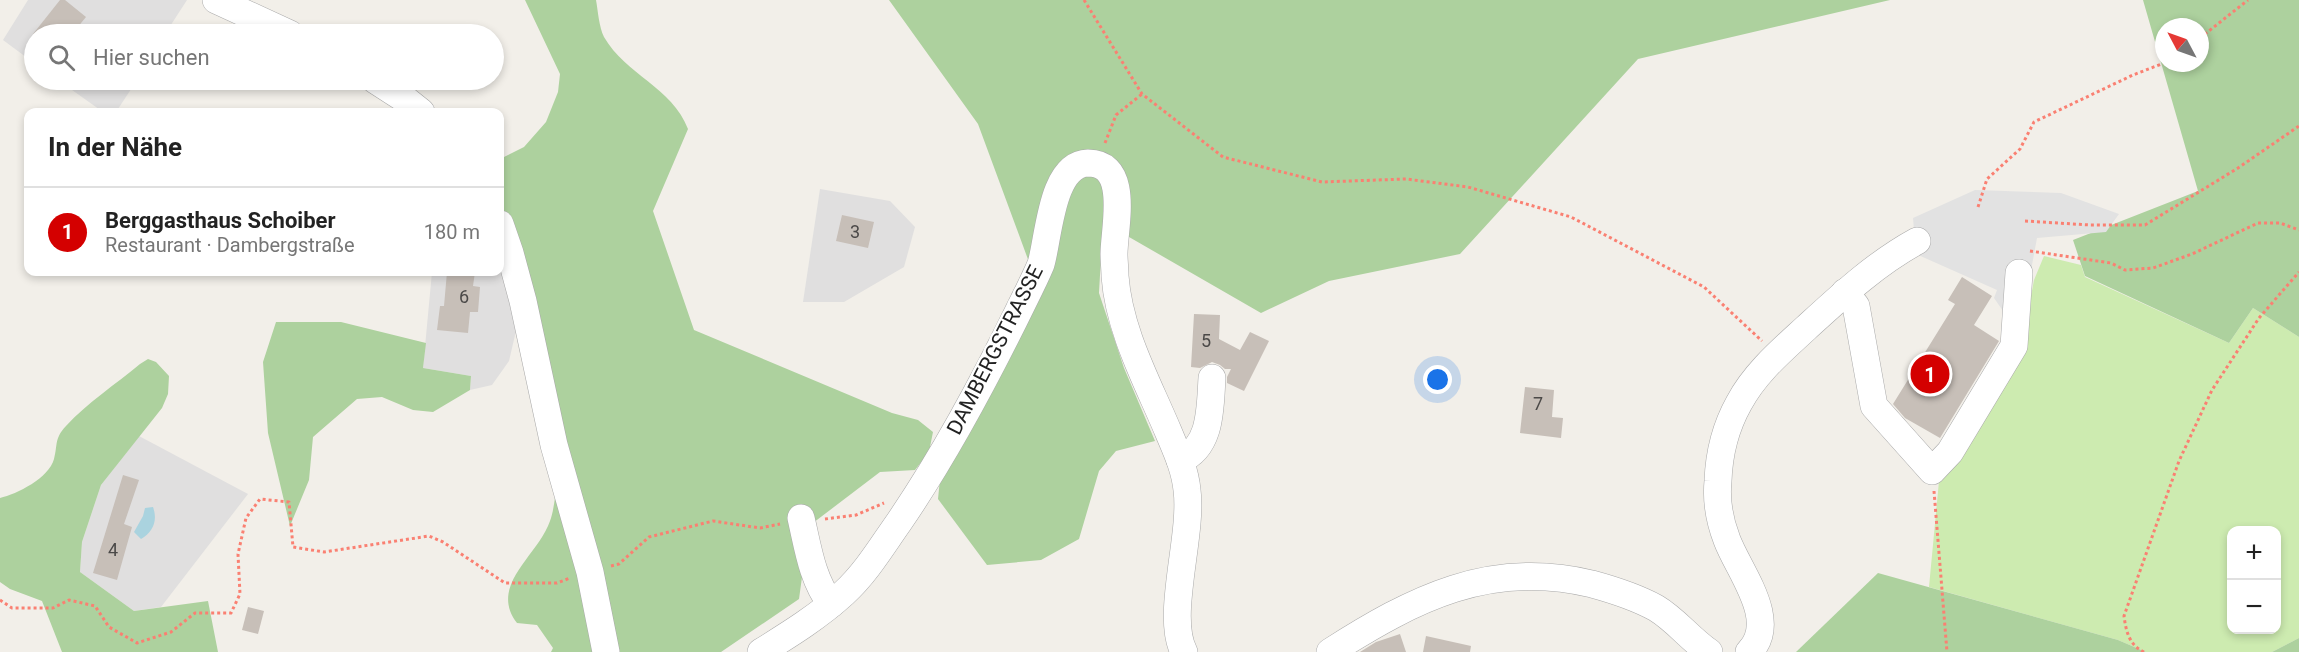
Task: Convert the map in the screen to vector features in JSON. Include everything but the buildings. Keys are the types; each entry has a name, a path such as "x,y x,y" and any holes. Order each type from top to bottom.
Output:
{"street":[{"path":"216,0 268,24"},
{"path":"390,90 416,108"},
{"name":"DAMBERGSTRASSE","path":"761,652 803,626 845,592 863,572 915,498 958,426 1011,327 1040,266 1056,194 1062,181 1072,168 1084,163 1096,164"},
{"path":"1096,164 1106,170 1114,180 1118,195 1114,254 1121,313 1129,340 1180,460 1187,483 1189,504 1177,626 1180,645 1184,652"},
{"path":"504,237 515,272 554,445 590,572 606,652"},
{"path":"1749,652 1757,644 1762,626 1758,609 1726,540 1719,512 1717,484 1720,452 1725,435 1740,401 1756,378 1777,355 1845,292 1895,253 1917,241"},
{"path":"1845,292 1856,306 1874,406 1932,471 1950,452 2014,346 2024,262"},
{"path":"1180,460 1188,457 1202,440 1210,412 1212,378"},
{"path":"801,518 815,577 821,591 831,604"},
{"path":"1330,652 1396,612 1431,596 1495,578 1519,577 1578,581 1634,597 1674,621 1709,652"}],"path":[{"path":"1084,0 1142,94 1223,157 1322,182 1406,179 1468,187 1571,216 1704,287 1752,332"},
{"path":"2209,31 2248,0"},
{"path":"1978,207 1987,179 2020,149 2034,122 2155,66"},
{"path":"1096,164 1116,115 1142,94"},
{"path":"2025,221 2090,225 2145,225 2238,168 2299,126"},
{"path":"2024,262 2111,263 2125,270 2154,268 2192,254 2258,223 2280,223 2299,231"},
{"path":"2144,652 2138,649 2127,634 2124,616 2179,461 2212,390 2227,366 2259,318 2299,272"},
{"path":"1932,471 1947,652"},
{"path":"0,600 12,608 53,608 69,600 95,606 110,627 137,643 171,632 195,613 231,613 240,594 238,554 246,518 260,499 289,502 293,547 324,552 429,536 505,583 557,583 619,564 649,537 713,521 760,528 801,518 825,519 856,515 901,496 915,498"}],"shaded area":[{"path":"28,0 187,0 171,24 24,24 24,56 3,40"},
{"path":"72,90 130,90 119,108 97,108"},
{"path":"820,189 890,201 915,227 904,267 844,302 803,302"},
{"path":"1975,190 2061,193 2119,214 2106,232 2037,238 2025,303 2017,331 1994,298 1997,290 1916,254 1913,218"},
{"path":"504,256 519,318 509,361 492,385 470,390 471,376 423,368 432,276 504,276"},
{"path":"139,436 248,494 161,607 134,611 80,572 82,542 101,485"}],"green space":[{"path":"525,0 596,0 602,33 613,50 624,62 660,91 681,115 688,129 653,211 694,330 892,413 918,420 933,432 929,452 915,470 880,472 809,526 799,599 721,652 551,652 553,648 537,625 517,623 510,609 508,596 512,583 550,521 557,484 504,239 504,157 524,147 546,122 558,92 560,74"},
{"path":"889,0 1890,0 1638,59 1460,254 1329,281 1261,313 1103,222 1099,293 1124,368 1155,441 1116,451 1099,471 1079,539 1041,560 987,565 938,499 941,469 1036,281 978,124"},
{"path":"2143,0 2299,0 2299,337 2253,308 2229,343 2085,276 2073,240 2198,191 2164,72 2209,72 2209,18 2155,18 2155,42"},
{"path":"2044,256 2081,265 2085,277 2229,343 2253,308 2299,337 2299,638 2272,652 2146,652 2118,640 1929,587 1939,481 2021,349 2034,280"},
{"path":"276,322 341,322 426,343 423,368 471,376 470,390 433,412 413,410 382,397 357,399 313,437 309,480 290,526 268,433 263,362"},
{"path":"148,359 156,362 169,376 168,394 162,408 101,485 82,542 80,572 134,611 208,601 218,652 62,652 42,601 10,589 0,582 0,498 23,489 46,473 54,459 58,438 66,426 92,402"},
{"path":"1878,573 2118,640 2146,652 1796,652"},
{"path":"2299,638 2299,652 2272,652"}],"water":[{"path":"153,507 155,517 153,526 149,533 141,539 134,532 145,508"}],"place":[{"name":"Berggasthaus Schoiber","path":"1930,374"}]}
